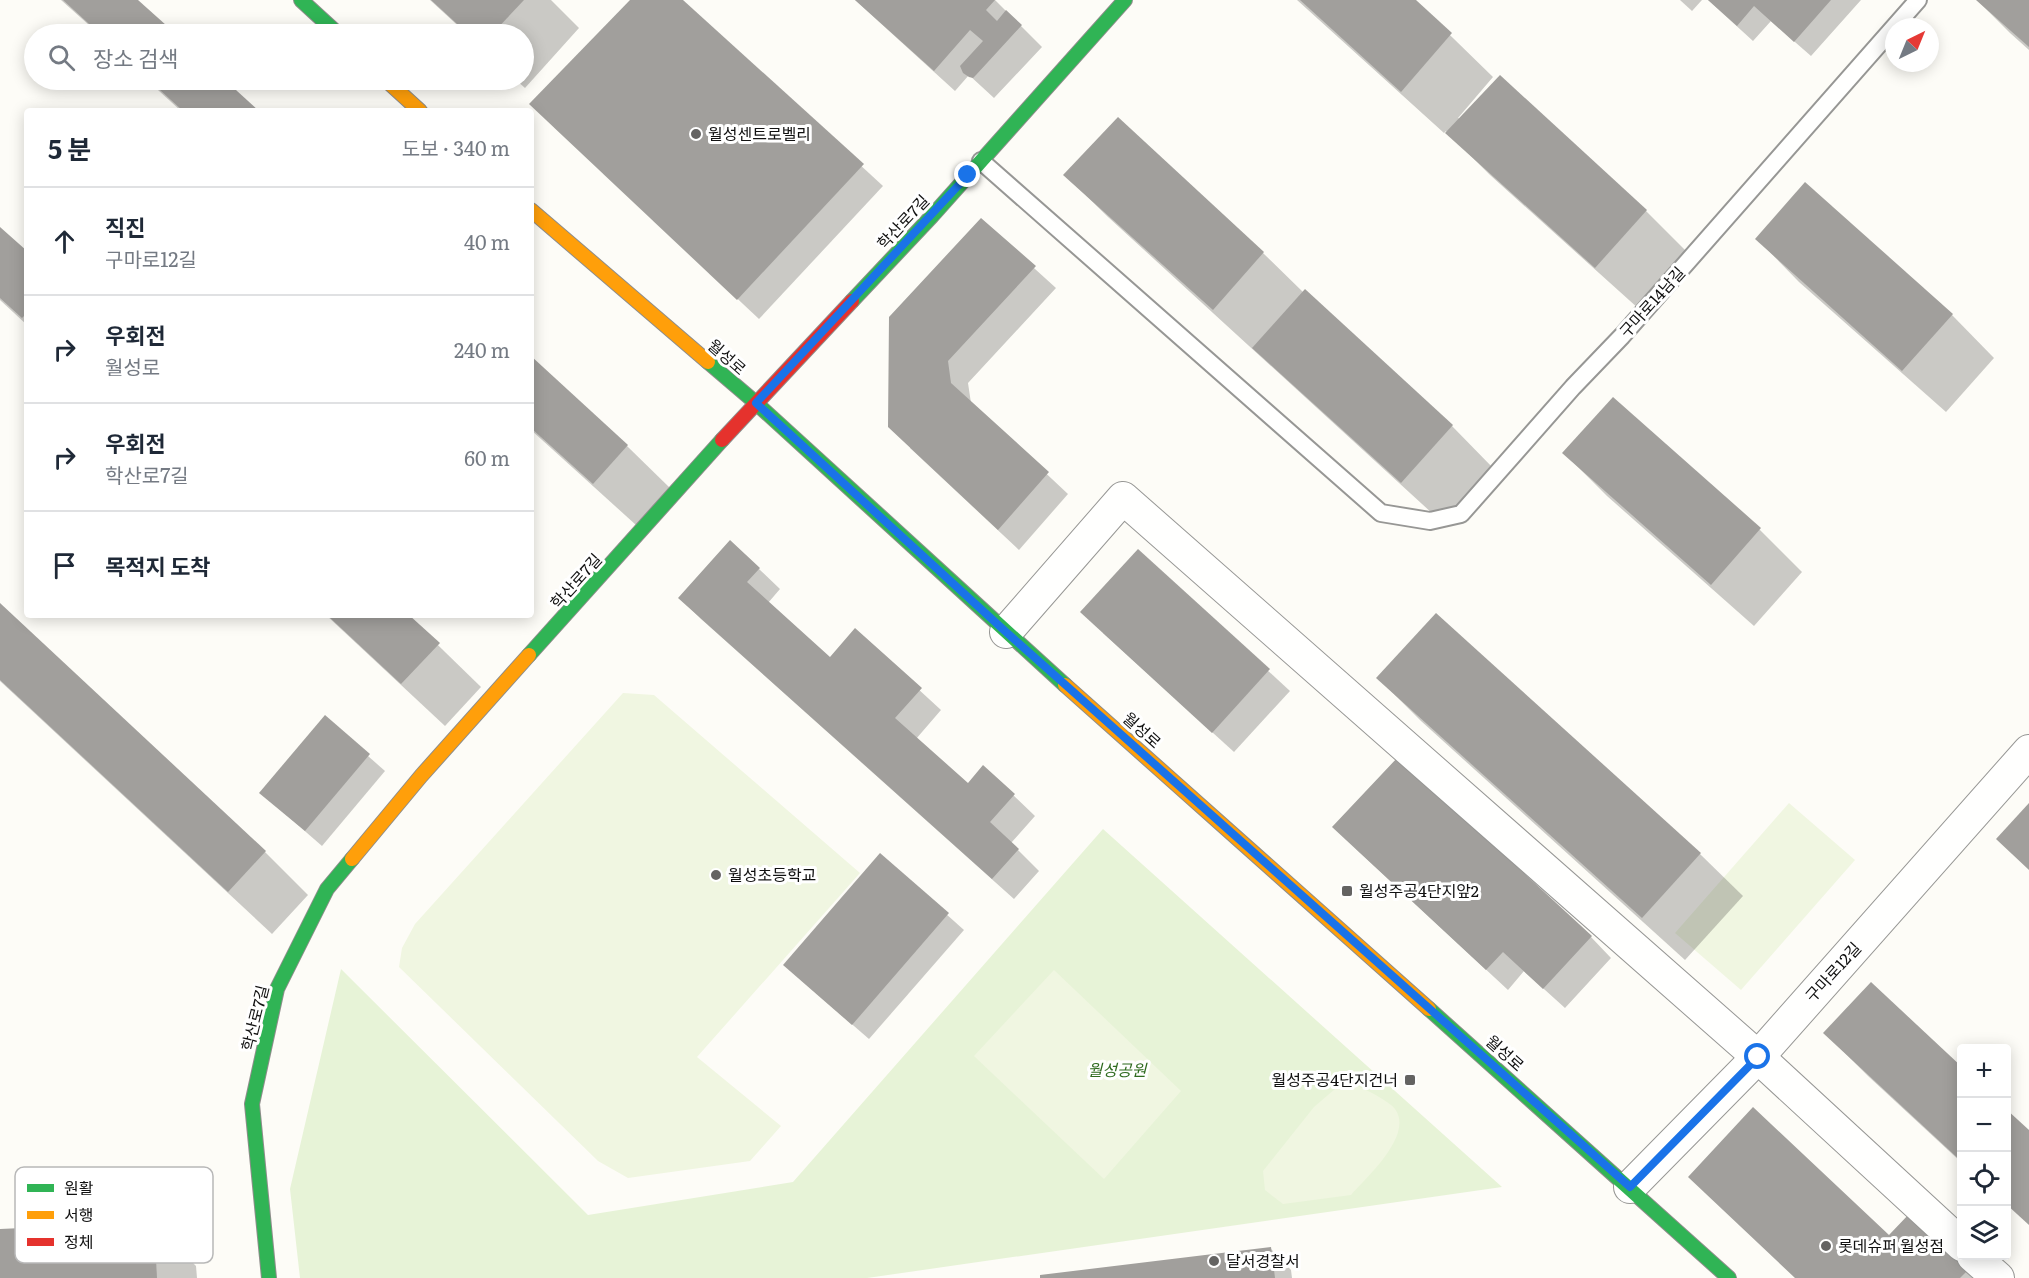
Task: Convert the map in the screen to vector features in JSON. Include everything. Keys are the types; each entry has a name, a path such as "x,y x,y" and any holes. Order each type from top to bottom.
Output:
{"street":[{"path":"301,0 327,24"},
{"name":"학산로7길","path":"269,1278 252,1104 277,989 327,889 421,776 756,403 932,216 1125,0"},
{"path":"397,90 417,108"},
{"name":"월성로","path":"534,213 756,403 1006,632 1630,1187 1729,1278"},
{"path":"1006,632 1123,498 1758,1057 1957,1240"},
{"name":"구마로12길","path":"1630,1187 1758,1057 2029,751"},
{"path":"1978,1260 1998,1278"}],"lane":[{"name":"구마로14남길","path":"981,161 1381,513 1430,521 1461,514 1622,336 1918,0"}],"green space":[{"path":"623,693 654,695 860,873 697,1057 781,1126 750,1161 628,1178 598,1161 399,967 402,948 415,924"},
{"path":"1789,803 1855,860 1741,990 1675,933"},
{"name":"월성공원","path":"1103,829 1502,1187 867,1278 300,1278 290,1189 341,969 588,1215 793,1182"},
{"path":"1054,970 1181,1091 1104,1179 974,1056"},
{"path":"1355,1085 1382,1099 1395,1109 1399,1119 1394,1143 1377,1167 1351,1195 1283,1204 1265,1190 1263,1171 1314,1107 1335,1089"}],"building":[{"path":"63,0 138,0 165,24 89,24"},
{"path":"431,0 524,0 501,24 457,24"},
{"name":"월성센트로벨리","path":"630,0 683,0 864,164 737,300 529,104"},
{"path":"855,0 995,0 986,10 997,21 1006,10 1022,25 973,78 963,73 960,66 983,41 970,30 934,71"},
{"path":"1300,0 1416,0 1452,33 1401,92"},
{"path":"1708,0 1831,0 1794,42 1754,6 1737,26"},
{"path":"1976,0 2029,0 2029,47"},
{"path":"1500,75 1647,210 1595,268 1445,133"},
{"path":"160,90 236,90 256,108 180,108"},
{"path":"1118,117 1264,252 1213,310 1063,175"},
{"path":"1805,182 1953,314 1902,371 1755,239"},
{"path":"981,218 1036,266 948,361 951,383 1049,472 998,530 888,427 889,317"},
{"path":"0,227 24,248 24,316 22,318 0,298"},
{"path":"1305,289 1453,425 1401,483 1252,348"},
{"path":"534,359 628,445 593,484 534,431"},
{"path":"1613,397 1761,528 1711,585 1562,453"},
{"path":"730,540 760,568 747,582 830,657 855,628 922,688 895,718 968,783 983,765 1015,794 990,822 1019,849 992,879 678,598"},
{"path":"1138,549 1270,669 1212,733 1080,612"},
{"path":"0,603 266,851 228,892 0,680"},
{"path":"1436,613 1701,853 1642,918 1376,678"},
{"path":"330,618 412,618 440,643 401,684"},
{"path":"325,715 370,754 305,831 259,793"},
{"path":"1398,757 1592,936 1543,989 1503,952 1486,970 1332,827"},
{"path":"2029,803 2029,870 1996,839"},
{"path":"880,853 949,913 852,1025 783,965"},
{"path":"1871,982 1957,1062 1957,1157 1823,1033"},
{"path":"1753,1107 1889,1235 1910,1213 1969,1269 1960,1278 1795,1278 1688,1177"},
{"path":"2011,1114 2029,1130 2029,1225 2011,1209"},
{"path":"15,1228 15,1263 156,1263 157,1278 0,1278 0,1229"},
{"name":"달서경찰서","path":"1271,1247 1275,1278 1040,1278 1040,1275"}],"traffic: fast":[{"path":"301,0 327,24"},
{"path":"852,301 932,216 1125,0"},
{"path":"708,362 756,403 1065,685"},
{"path":"529,655 722,440"},
{"path":"269,1278 252,1104 277,989 327,889 352,859"},
{"path":"1429,1009 1729,1278"}],"traffic: slow":[{"path":"397,90 417,108"},
{"path":"534,213 708,362"},
{"path":"352,859 421,776 529,655"},
{"path":"1065,685 1429,1009"}],"traffic: jam":[{"path":"722,440 852,301"}],"place":[{"name":"월성센트로벨리","path":"696,134"},
{"name":"월성초등학교","path":"716,875"},
{"name":"월성주공4단지앞2","path":"1347,891"},
{"name":"월성주공4단지건너","path":"1410,1080"},
{"name":"롯데슈퍼 월성점","path":"1826,1246"},
{"name":"달서경찰서","path":"1214,1261"}],"route":[{"path":"968,175 756,403 1006,632 1630,1187 1758,1057"}]}
